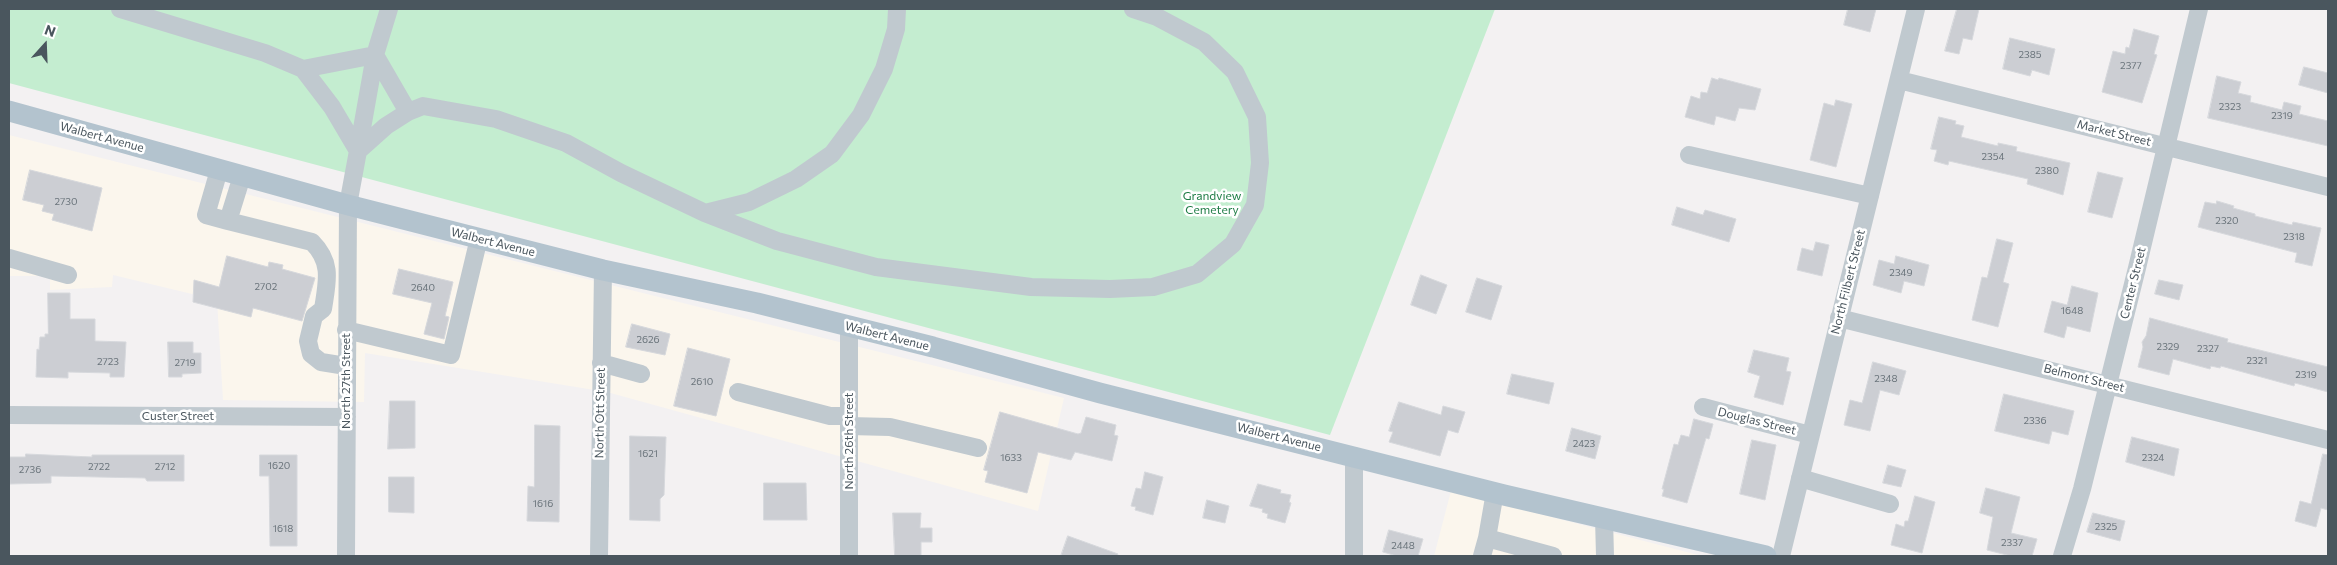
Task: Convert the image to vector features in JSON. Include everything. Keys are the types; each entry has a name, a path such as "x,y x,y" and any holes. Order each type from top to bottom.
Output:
{"main road":[{"name":"Walbert Avenue","path":"9,111 348,205 603,270 757,303 1100,393 1495,492 1766,556"}],"street":[{"path":"120,9 265,53 303,69 332,107 358,151 386,126 408,112 423,106 496,119 566,142 621,174 704,213 778,241 876,267 1031,287 1110,290 1153,287 1197,274 1233,244 1255,205 1260,163 1257,117 1235,72 1204,42 1157,18 1133,9"},
{"name":"North 27th Street","path":"346,556 348,205 375,54 389,9"},
{"path":"704,213 749,202 796,179 832,154 861,115 884,69 896,29 897,9"},
{"name":"North Filbert Street","path":"1781,556 1916,9"},
{"name":"Center Street","path":"2062,556 2082,489 2199,9"},
{"path":"303,69 375,54 408,112"},
{"name":"Market Street","path":"1899,80 2328,187"},
{"path":"1689,155 1870,196"},
{"path":"219,170 206,215 312,242 322,252 327,263 323,308 314,316 308,341 311,354 322,362 346,366"},
{"path":"228,221 242,176"},
{"path":"346,330 451,355 479,238"},
{"path":"9,258 68,275"},
{"name":"North Ott Street","path":"599,556 603,270"},
{"name":"Belmont Street","path":"1839,318 2328,440"},
{"name":"North 26th Street","path":"849,326 849,556"},
{"path":"601,362 641,374"},
{"path":"738,392 849,421 890,427 978,448"},
{"name":"Douglas Street","path":"1703,408 1810,435"},
{"name":"Custer Street","path":"9,415 346,417"},
{"path":"1354,456 1354,556"},
{"path":"1800,478 1890,504"},
{"path":"1482,556 1495,492"},
{"path":"1604,518 1604,556"},
{"path":"1487,538 1553,556"}],"shaded area":[{"path":"9,135 1064,398 1038,511 607,392 365,353 364,402 223,400 217,300 113,275 112,287 50,290 50,276 9,276"},
{"path":"1451,491 1702,556 1434,556"}],"green space":[{"name":"Grandview Cemetery","path":"9,9 1495,9 1330,435 9,83"}],"building":[{"path":"1848,9 1876,9 1870,32 1844,25"},
{"path":"1957,9 1979,9 1972,40 1963,38 1959,54 1945,51"},
{"path":"2134,29 2159,36 2154,54 2157,55 2142,103 2102,92 2113,51 2125,54 2126,47 2129,48"},
{"path":"2010,38 2055,49 2049,75 2032,70 2030,76 2003,69"},
{"path":"2304,67 2328,73 2328,93 2299,85"},
{"path":"2217,76 2241,82 2238,93 2251,96 2250,102 2282,110 2284,102 2301,106 2299,114 2328,121 2328,146 2208,118"},
{"path":"1712,78 1718,80 1719,78 1761,89 1755,110 1739,108 1735,121 1716,116 1714,125 1685,117 1691,96 1700,99 1701,92 1707,93"},
{"path":"1836,100 1852,104 1836,167 1810,160 1824,103 1834,106"},
{"path":"1939,117 1956,121 1955,124 1964,126 1961,137 1998,146 1998,143 2017,147 2016,151 2070,163 2063,195 2027,184 2028,179 1949,161 1948,165 1934,161 1937,150 1931,149"},
{"path":"30,170 102,188 92,231 52,220 54,214 42,211 44,205 23,200"},
{"path":"2098,172 2123,178 2112,218 2088,212"},
{"path":"2217,201 2255,214 2255,216 2292,225 2293,222 2321,228 2312,266 2295,262 2297,253 2198,227 2205,202 2216,204"},
{"path":"1677,207 1703,215 1705,210 1736,219 1729,242 1672,225"},
{"path":"1997,239 2013,243 2003,282 2009,284 1998,327 1972,320 1982,277 1987,278"},
{"path":"1816,242 1829,245 1822,276 1797,270 1802,248 1813,251"},
{"path":"227,256 268,267 269,262 283,265 282,269 315,278 302,321 253,308 251,317 193,302 194,280 219,287"},
{"path":"1896,256 1929,265 1924,286 1904,281 1901,293 1873,285 1879,260 1894,264"},
{"path":"399,269 453,282 445,316 449,317 444,339 424,334 432,303 393,294"},
{"path":"1421,275 1447,285 1436,314 1411,305"},
{"path":"1477,278 1502,286 1491,320 1466,312"},
{"path":"2159,280 2183,285 2179,300 2155,294"},
{"path":"2072,286 2098,293 2090,332 2067,326 2064,338 2044,332 2052,301 2067,305"},
{"path":"48,293 70,293 70,319 95,319 95,341 126,342 124,377 110,377 110,373 68,372 68,378 36,377 37,349 39,350 40,337 45,337 45,334 48,334"},
{"path":"2150,318 2228,339 2227,342 2328,367 2328,392 2295,383 2294,386 2221,366 2220,368 2211,366 2210,369 2173,359 2169,375 2138,367 2143,347 2142,342 2146,336"},
{"path":"632,324 670,334 665,355 626,347"},
{"path":"168,342 193,342 193,353 201,353 201,373 182,374 182,377 169,377"},
{"path":"688,348 730,359 716,416 674,406"},
{"path":"1754,350 1789,358 1786,371 1791,372 1783,405 1754,397 1760,376 1748,372"},
{"path":"1873,362 1906,371 1899,395 1880,390 1870,431 1844,425 1850,400 1862,403"},
{"path":"1512,374 1554,383 1549,404 1507,394"},
{"path":"2004,394 2074,411 2068,435 2052,431 2049,444 1995,431"},
{"path":"390,401 415,401 415,448 388,449"},
{"path":"1399,402 1441,415 1443,406 1465,412 1458,433 1448,430 1440,456 1389,442 1393,432 1389,431"},
{"path":"1000,412 1078,434 1081,433 1086,417 1116,425 1114,435 1118,436 1112,461 1075,452 1071,460 1038,452 1027,493 985,482 988,471 984,470"},
{"path":"1694,419 1713,424 1709,439 1706,438 1687,503 1662,496 1664,489 1662,489 1674,444 1678,445 1681,435 1689,437"},
{"path":"535,425 560,426 559,522 527,521 528,486 534,487"},
{"path":"1572,428 1601,436 1595,459 1566,451"},
{"path":"630,436 666,437 664,495 660,499 660,521 630,520"},
{"path":"2132,437 2179,449 2174,476 2126,462"},
{"path":"1752,440 1776,445 1765,500 1740,494"},
{"path":"26,454 92,457 92,455 184,455 184,481 147,481 145,478 51,476 51,483 10,484 10,457 25,457"},
{"path":"2323,454 2328,455 2328,510 2321,508 2316,527 2295,521 2300,501 2311,504"},
{"path":"260,455 297,455 297,546 270,546 269,476 260,476"},
{"path":"1888,465 1906,470 1901,487 1883,483"},
{"path":"1145,472 1163,477 1153,515 1135,510 1136,507 1131,506 1136,488 1141,489"},
{"path":"389,477 414,477 414,513 389,512"},
{"path":"764,483 806,483 807,520 764,520"},
{"path":"1258,484 1281,490 1280,493 1291,495 1289,502 1291,503 1285,523 1267,518 1268,514 1262,512 1263,509 1250,506"},
{"path":"1986,488 2020,497 2011,533 2037,539 2032,556 2011,556 1987,550 1993,517 1980,513"},
{"path":"1915,496 1935,502 1922,553 1891,545 1896,524 1904,527 1905,521 1908,521"},
{"path":"1207,500 1229,506 1225,523 1203,518"},
{"path":"893,513 921,513 920,528 932,528 932,542 921,542 921,556 895,556"},
{"path":"2093,513 2125,521 2120,541 2087,532"},
{"path":"1389,530 1423,539 1418,556 1397,556 1383,552"},
{"path":"1068,536 1118,554 1117,556 1061,556"}]}
